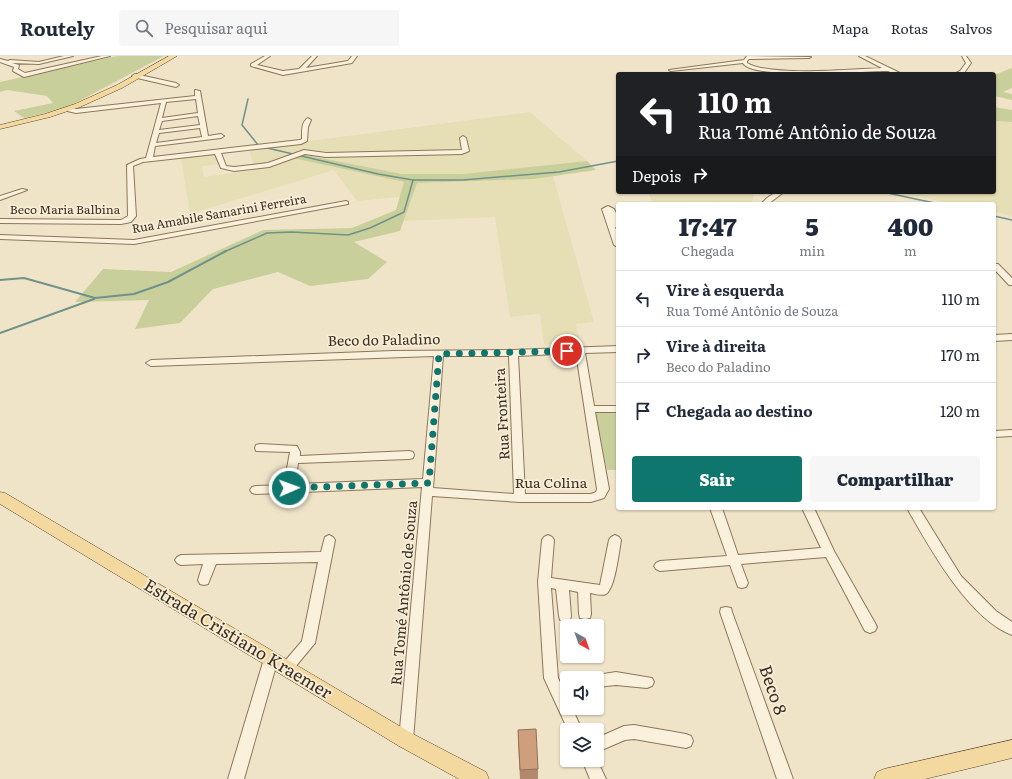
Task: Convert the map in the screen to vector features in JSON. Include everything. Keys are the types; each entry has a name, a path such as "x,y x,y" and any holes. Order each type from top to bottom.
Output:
{"main road":[{"path":"0,127 66,110 121,85 174,56"},
{"name":"Estrada Cristiano Kraemer","path":"0,497 406,740 479,779"},
{"path":"884,779 1012,749"}],"street":[{"path":"2,61 39,63 71,56"},
{"path":"2,61 17,66 15,70 22,74 108,56"},
{"path":"268,56 253,65 282,73 350,62 355,56"},
{"path":"301,70 315,56"},
{"path":"861,56 895,72"},
{"path":"962,72 969,63 964,56"},
{"path":"671,70 748,58 805,57"},
{"path":"748,58 745,64 750,67 764,71 788,72"},
{"path":"832,72 888,69"},
{"path":"137,76 176,85"},
{"path":"66,110 76,111 164,100 197,93 205,138"},
{"path":"149,159 164,100"},
{"path":"159,120 201,114"},
{"name":"Beco Maria Balbina","path":"0,222 121,222 128,220 132,216 130,165 138,161 149,159 303,141 305,140 305,127 308,120"},
{"path":"156,132 203,126"},
{"path":"152,145 221,136"},
{"path":"220,150 223,167 234,169 269,165 304,152 326,155 462,152 466,151 463,138"},
{"path":"0,198 24,190"},
{"path":"766,202 778,194"},
{"name":"Rua Amabile Samarini Ferreira","path":"0,237 134,242 346,204"},
{"path":"616,221 612,210 608,208 605,209 616,239"},
{"path":"996,267 1012,283"},
{"path":"998,338 1012,337"},
{"name":"Beco do Paladino","path":"151,363 616,349"},
{"name":"Rua Colina","path":"256,490 289,488 429,488 520,498 591,498 600,495 603,489 580,351"},
{"name":"Rua Fronteira","path":"513,353 520,498"},
{"name":"Rua Tomé Antônio de Souza","path":"406,740 429,488 439,354"},
{"path":"589,410 616,408"},
{"path":"996,434 1012,433"},
{"path":"260,448 286,447 295,452 289,488"},
{"path":"293,460 409,455"},
{"path":"717,510 742,583"},
{"path":"809,510 829,552 870,627"},
{"path":"914,510 957,580 991,615 1012,630"},
{"path":"236,779 279,664 308,643 329,540"},
{"path":"548,540 544,582 551,678 560,691"},
{"path":"544,582 603,590 606,587 615,540"},
{"path":"660,566 829,552"},
{"path":"181,560 326,557"},
{"path":"204,580 211,560"},
{"path":"562,584 565,616"},
{"path":"584,588 585,614"},
{"name":"Beco 8","path":"726,612 785,779"},
{"path":"604,679 619,678 648,682"},
{"path":"604,742 624,733 634,732 686,741"},
{"path":"592,767 598,779"}],"shaded area":[{"path":"530,112 587,161 463,174 402,174 301,154 294,158 404,182 400,197 357,201 334,170 190,214 181,158 216,153 219,164 202,166 204,177 255,170 249,149"},
{"path":"996,121 1012,122 1012,216 996,212 996,202 944,202 906,194 996,194"},
{"path":"553,176 594,322 576,324 580,342 544,345 540,314 510,317 495,217 403,221 417,183 534,179"},
{"path":"649,194 754,194 752,202 652,202"}],"green space":[{"path":"117,56 164,56 66,108 24,118 14,111 53,103 47,96 7,90 0,92 0,82"},
{"path":"1012,68 1012,88 1003,92 1012,94 1012,100 996,96 996,74"},
{"path":"996,107 1012,110 1012,122 996,121"},
{"path":"301,154 402,174 463,174 587,161 596,170 534,179 417,183 400,231 354,242 387,262 368,279 310,286 278,272 213,289 180,323 135,329 149,300 75,302 103,269 171,272 263,230 352,228 396,210 404,182 293,158"},
{"path":"616,412 616,470 607,470 593,413"}],"building":[{"path":"536,729 538,769 520,770 518,730"}],"waterway":[{"path":"248,99 242,125 259,146"},
{"path":"263,147 378,174 413,180"},
{"path":"413,180 463,180 559,172 616,161"},
{"path":"225,252 267,233 292,232 348,235 370,228 404,212 413,180"},
{"path":"892,194 930,202"},
{"path":"996,216 1012,220"},
{"path":"0,280 24,278 95,298 134,294 168,282 225,252"},
{"path":"0,333 94,299"}],"route":[{"path":"289,488 429,483 439,354 567,351"}]}
